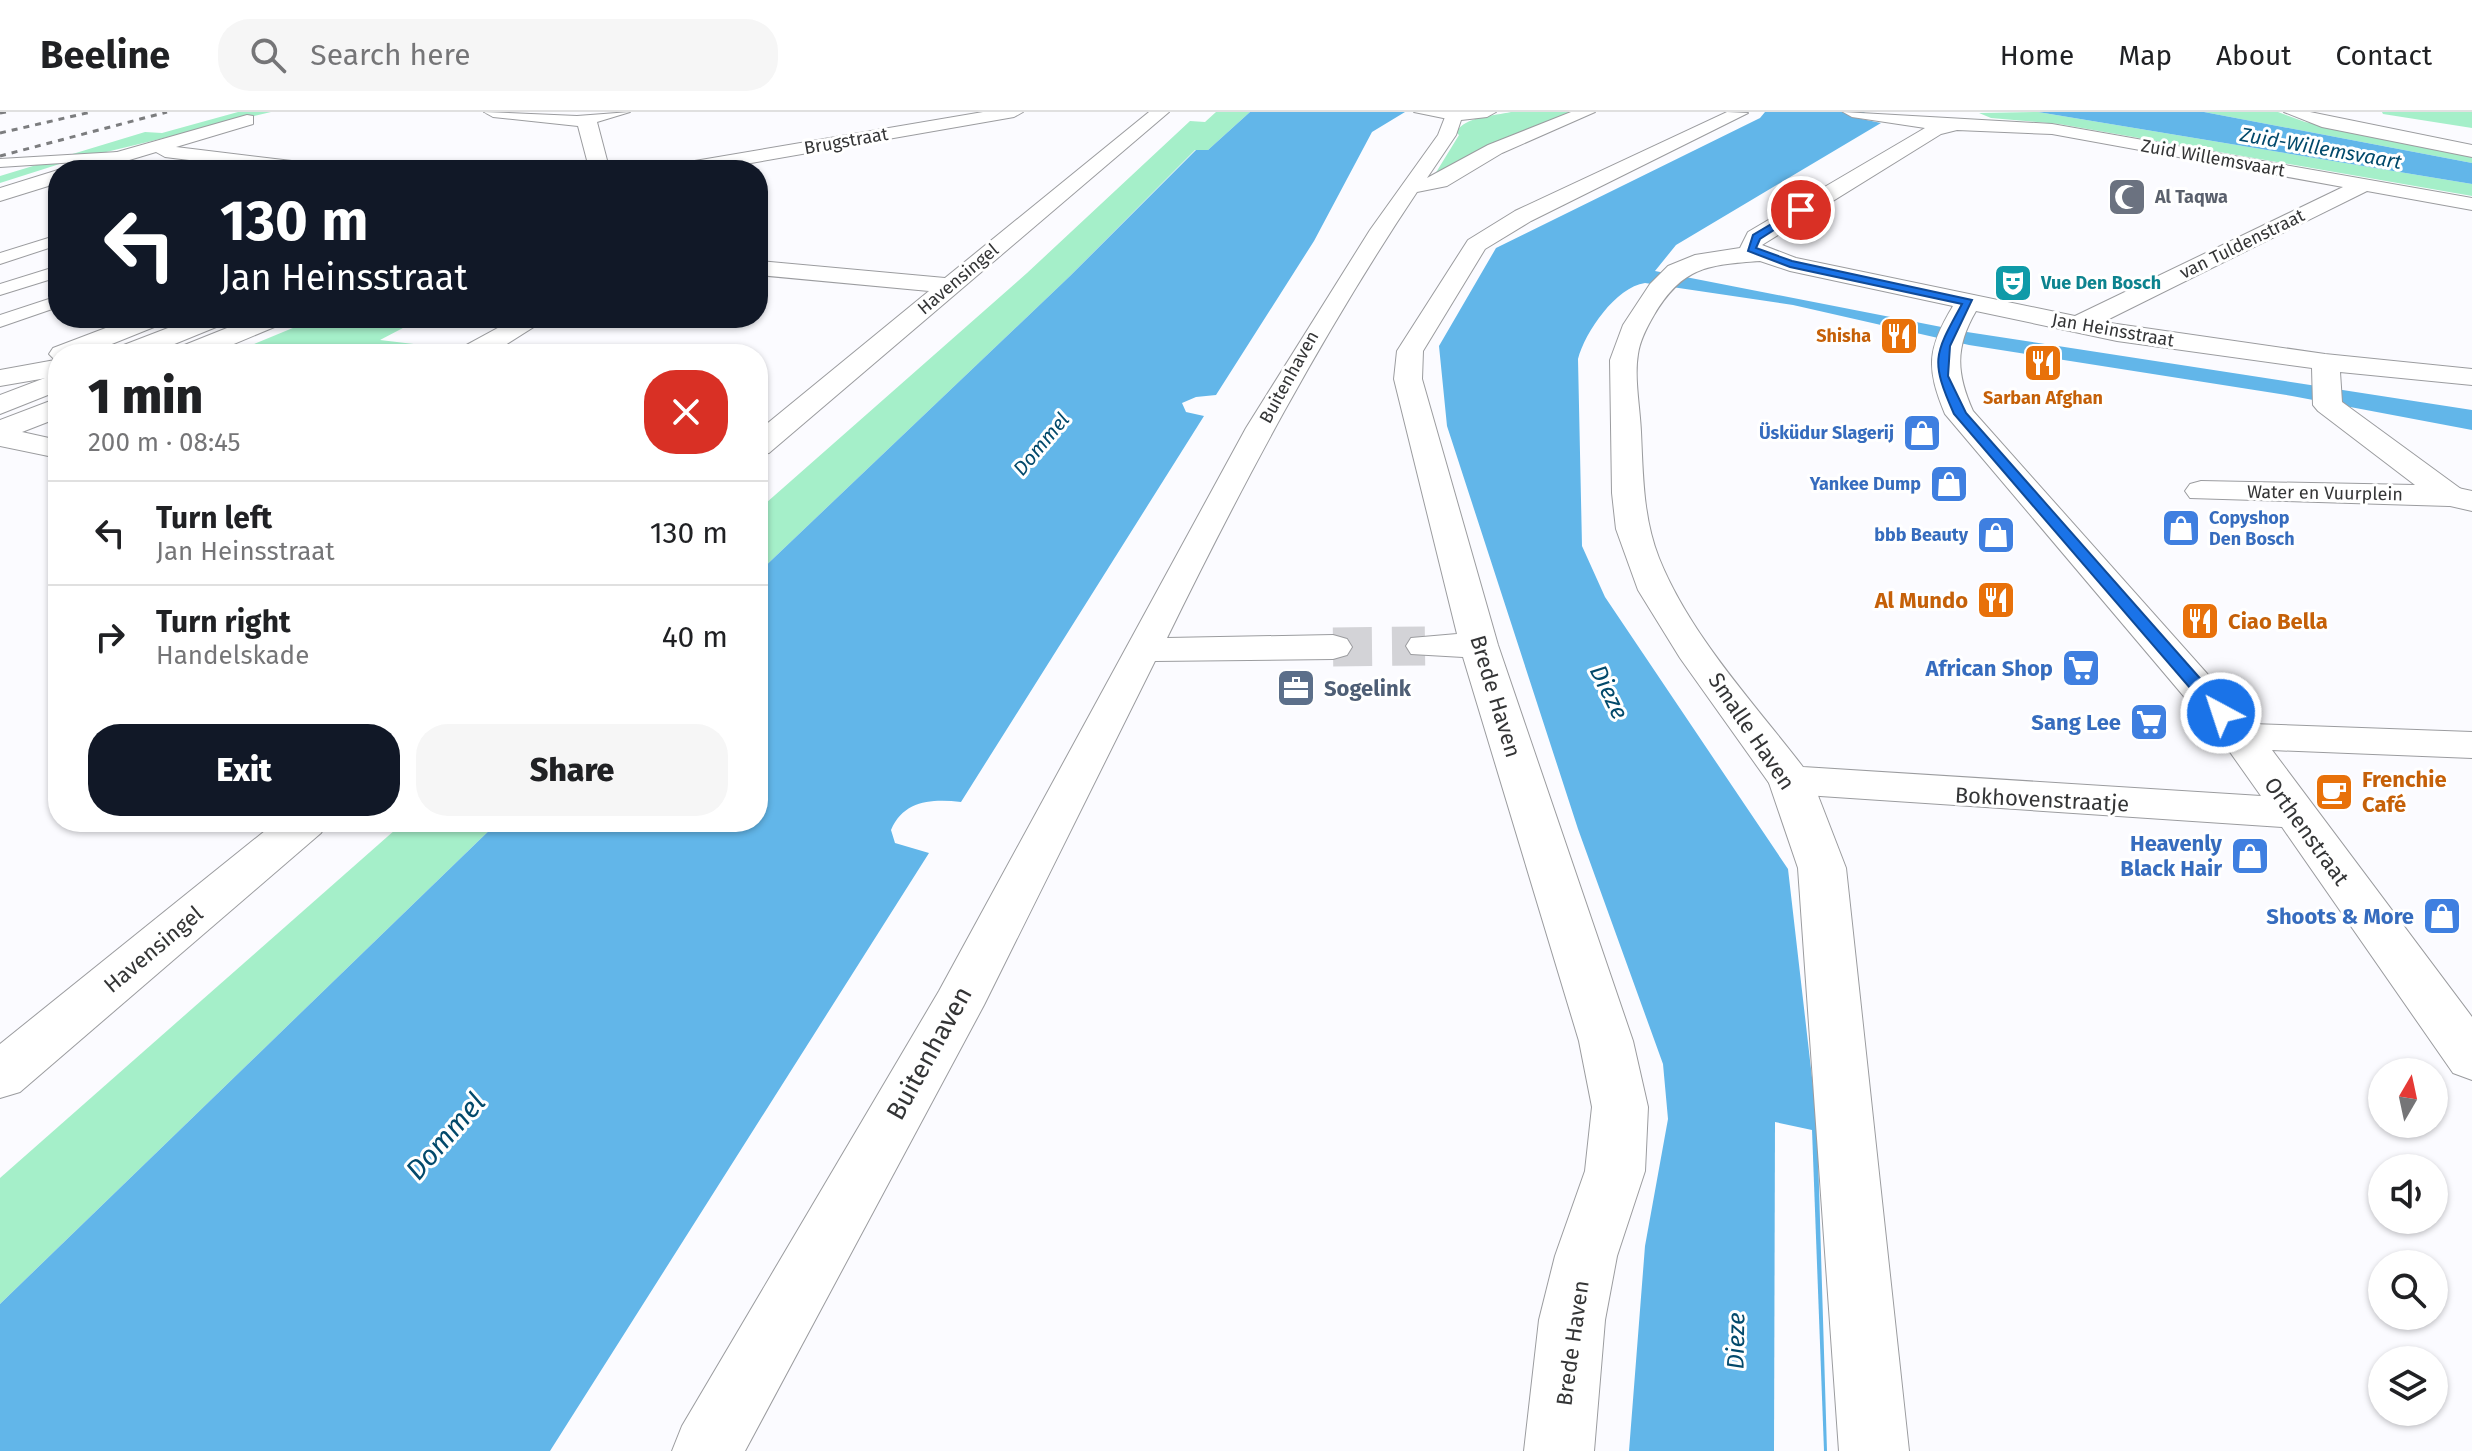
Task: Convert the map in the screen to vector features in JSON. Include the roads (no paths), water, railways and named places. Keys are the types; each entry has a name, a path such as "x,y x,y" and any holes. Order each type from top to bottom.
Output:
{"street":[{"path":"493,112 563,121 589,120 621,112"},
{"name":"Brugstraat","path":"735,160 1014,112"},
{"name":"Havensingel","path":"768,438 1160,112"},
{"path":"1453,116 1487,112"},
{"path":"1408,188 1440,182 1495,149 1586,112"},
{"path":"2293,112 2322,122 2472,151"},
{"name":"Brede Haven","path":"1559,1451 1572,1320 1586,1256 1615,1171 1620,1107 1606,1041 1479,645 1408,379 1414,341 1483,239 1523,216 1741,113"},
{"name":"Zuid Willemsvaart","path":"1859,113 1954,125 2052,129 2472,204"},
{"name":"Buitenhaven","path":"707,1451 991,943 1141,650 1309,339 1408,188 1447,135 1453,116"},
{"path":"106,160 247,120"},
{"path":"589,120 587,126 597,160"},
{"path":"1759,254 1751,249 1756,237 1935,130 1954,125"},
{"path":"145,148 239,160"},
{"path":"0,195 48,179"},
{"name":"van Tuldenstraat","path":"2077,325 2364,185"},
{"name":"Smalle Haven","path":"1759,254 1710,258 1682,268 1658,292 1632,334 1624,360 1633,529 1657,590 1790,780 1822,868 1874,1451"},
{"name":"Jan Heinsstraat","path":"1759,254 1956,324 2077,325 2327,367 2472,377"},
{"path":"768,269 949,286"},
{"name":"Orthenstraat","path":"1956,324 1942,376 1960,414 2240,736 2472,1058"},
{"path":"88,344 129,328"},
{"path":"151,344 192,328"},
{"path":"211,344 251,328"},
{"path":"489,344 517,328"},
{"path":"4,377 48,360"},
{"name":"Water en Vuurplein","path":"2327,367 2328,405 2460,498"},
{"path":"4,377 48,370"},
{"path":"0,405 48,385"},
{"path":"0,434 48,412"},
{"path":"0,434 48,446"},
{"name":"Water en Vuurplein","path":"2201,491 2460,498"},
{"path":"1425,646 1479,645"},
{"path":"1141,650 1333,647"},
{"path":"2240,736 2470,747"},
{"name":"Bokhovenstraatje","path":"1790,780 2294,813"},
{"name":"Havensingel","path":"5,1066 293,832"}],"lane":[{"path":"1420,112 1453,116"},
{"path":"51,160 118,156"},
{"path":"0,163 48,160"},
{"path":"0,259 48,243"},
{"path":"1,290 48,274"},
{"path":"1,290 48,298"},
{"path":"0,321 48,304"}],"water":[{"name":"Dommel","path":"1250,112 1405,112 1372,132 1314,241 1216,395 1196,397 1182,403 1186,412 1204,416 961,802 920,804 911,807 897,820 891,830 895,843 929,853 550,1451 0,1451 0,1304 488,832 768,832 768,563 1070,276 1196,150 1208,150"},
{"name":"Dieze","path":"1765,112 1865,112 1857,118 1881,123 1676,245 1655,271 1967,332 2472,410 2472,430 2292,396 1969,345 1793,305 1645,283 1623,293 1603,312 1587,336 1578,359 1582,546 1605,597 1788,869 1817,1121 1827,1451 1629,1451 1645,1246 1668,1119 1663,1064 1578,829 1447,426 1439,346 1496,248 1760,118"},
{"name":"Zuid-Willemsvaart","path":"2038,112 2204,112 2472,163 2472,184"}],"tunnel":[{"path":"1333,647 1425,646"}],"railway":[{"path":"0,113 6,112"},
{"path":"0,133 91,112"},
{"path":"0,156 167,112"}],"place":[{"name":"Al Taqwa","path":"2127,197"},
{"name":"Vue Den Bosch","path":"2013,283"},
{"name":"Shisha","path":"1899,336"},
{"name":"Sarban Afghan","path":"2043,363"},
{"name":"Üsküdur Slagerij","path":"1922,433"},
{"name":"Yankee Dump","path":"1949,484"},
{"name":"Copyshop Den Bosch","path":"2181,528"},
{"name":"bbb Beauty","path":"1996,535"},
{"name":"Al Mundo","path":"1996,600"},
{"name":"Ciao Bella","path":"2200,621"},
{"name":"African Shop","path":"2081,668"},
{"name":"Sogelink","path":"1296,688"},
{"name":"Sang Lee","path":"2149,722"},
{"name":"Frenchie Café","path":"2334,792"},
{"name":"Heavenly Black Hair","path":"2250,856"},
{"name":"Shoots & More","path":"2442,916"}]}
